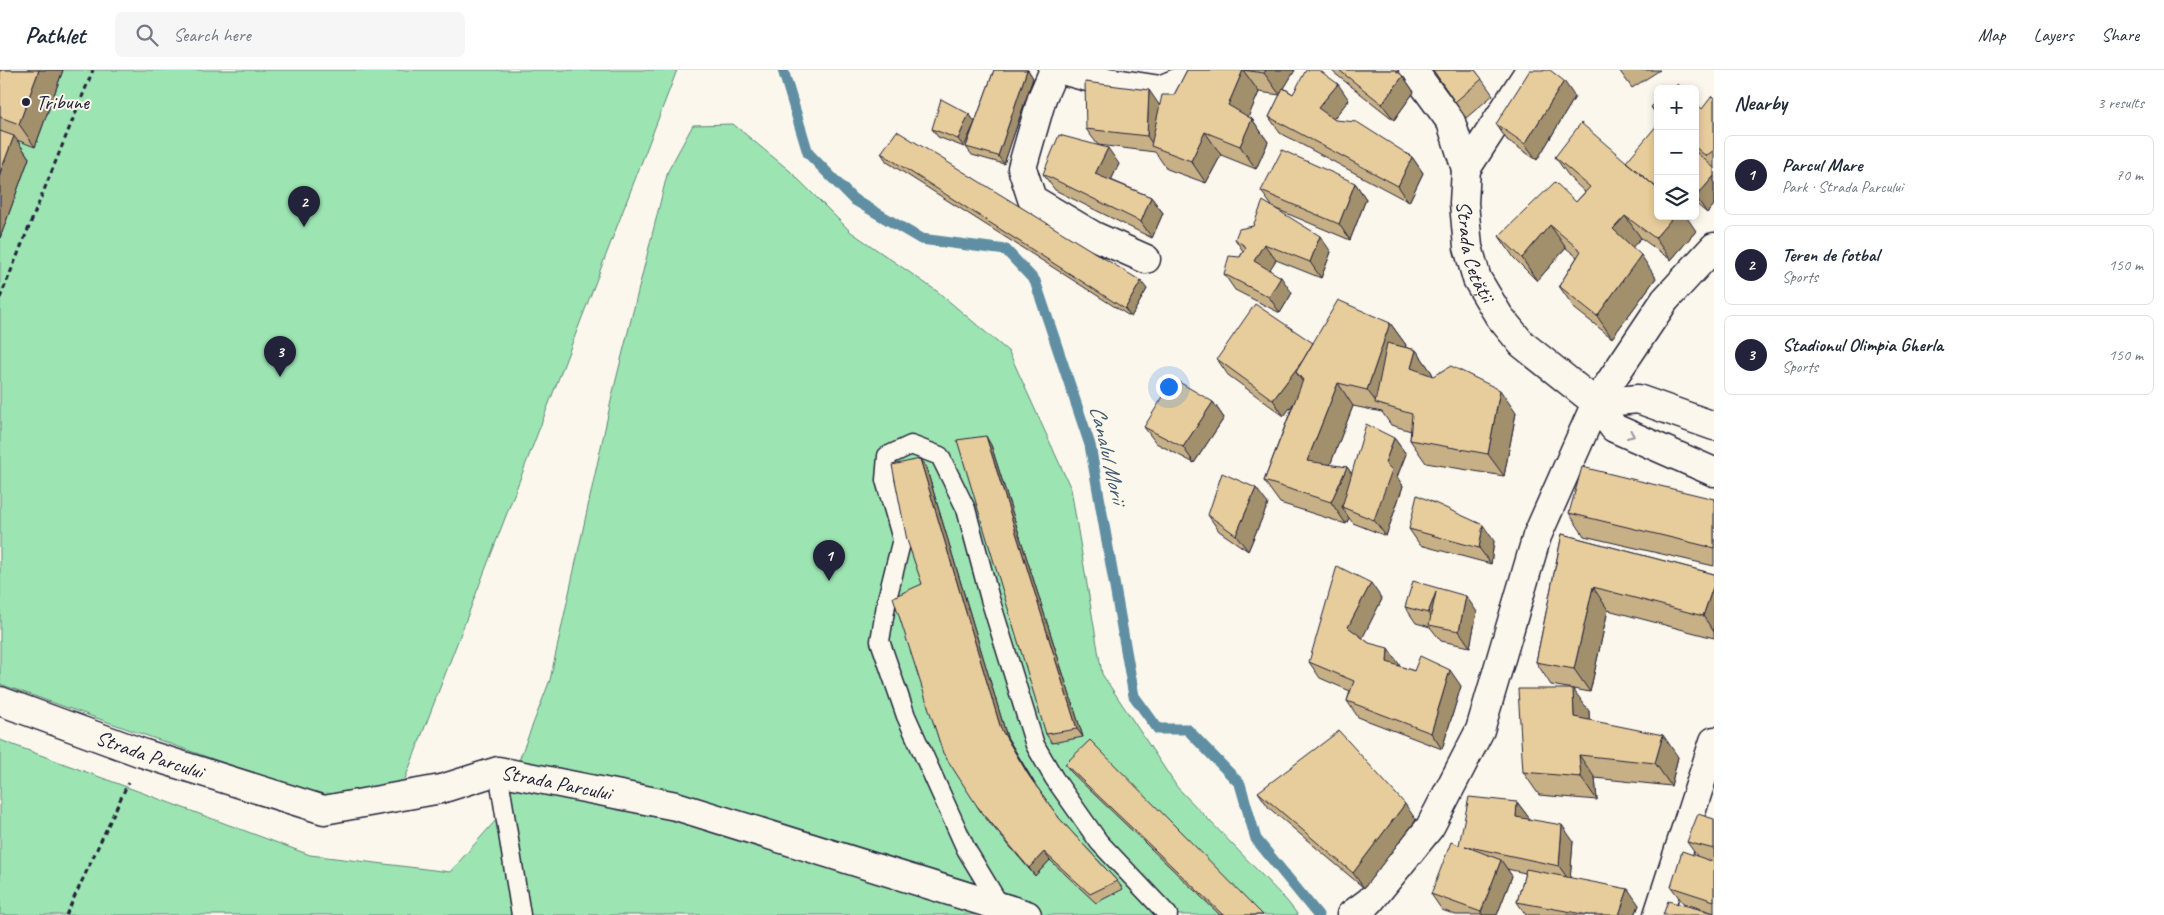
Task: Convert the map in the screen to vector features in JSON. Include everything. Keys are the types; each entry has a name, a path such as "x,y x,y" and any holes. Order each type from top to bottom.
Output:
{"street":[{"path":"1054,70 1042,98 1022,168 1032,199 1094,236 1146,259"},
{"path":"1062,70 1102,81 1160,90 1184,80 1200,70"},
{"path":"1413,70 1451,122 1466,170"},
{"name":"Strada Cetății","path":"1530,70 1466,170 1464,212 1468,247 1477,279 1499,316 1522,344 1596,403 1614,428 1714,472"},
{"path":"1360,908 1430,827 1480,730 1537,536 1596,403 1665,300 1710,257"},
{"path":"1596,403 1638,399 1714,426"},
{"name":"Strada Parcului","path":"0,701 142,753 324,810 441,789 498,771 676,806 1014,912"},
{"path":"1658,915 1714,741"}],"lane":[{"path":"1014,912 966,849 906,716 880,641 887,598 902,539 885,480 887,456 911,444 940,456 966,509 990,598 1035,745 1054,778 1099,842 1168,915"},
{"path":"498,771 521,915"}],"path":[{"path":"0,298 93,70"},
{"path":"66,915 142,753"}],"green space":[{"path":"0,70 677,70 398,797 352,808 0,684"},
{"path":"733,124 790,171 851,232 938,292 1009,352 1071,489 1102,674 1177,787 1287,901 1298,915 0,915 0,740 310,855 450,872 496,820 550,680 613,392 668,171 693,125"}],"building":[{"path":"0,70 39,70 19,124 0,117"},
{"path":"994,70 1027,70 998,156 966,147"},
{"path":"1187,70 1243,70 1228,105 1252,119 1240,146 1205,132 1191,161 1151,146 1162,95 1174,95"},
{"path":"1243,70 1266,70 1264,73"},
{"path":"1306,70 1319,70 1338,84 1318,108 1335,120 1357,122 1412,157 1398,186 1269,117 1283,88 1293,94"},
{"path":"1339,70 1395,70 1403,76 1382,104"},
{"path":"1433,70 1475,70 1482,79 1455,102"},
{"path":"1530,70 1550,70 1564,81 1525,144 1496,124"},
{"path":"1085,82 1149,90 1147,136 1086,129"},
{"path":"1712,96 1714,98 1714,150 1706,156 1699,150 1699,106 1702,109"},
{"path":"941,99 969,114 958,139 932,129"},
{"path":"1581,123 1654,186 1654,220 1671,220 1655,238 1625,216 1613,229 1641,255 1597,316 1559,286 1581,251 1550,225 1522,258 1499,236 1555,182 1576,202 1590,187 1555,157"},
{"path":"1654,129 1654,185 1626,162"},
{"path":"0,131 14,136 0,173"},
{"path":"897,131 1141,281 1125,309 881,153"},
{"path":"1059,135 1108,148 1095,174 1151,197 1141,222 1043,174"},
{"path":"1282,150 1355,183 1339,224 1261,191"},
{"path":"1699,155 1714,168 1714,176 1699,194"},
{"path":"1263,201 1320,236 1310,262 1264,244 1254,261 1281,277 1269,297 1224,274 1229,256 1240,257 1246,247 1235,239 1239,229 1253,226"},
{"path":"1338,300 1390,323 1367,390 1338,383 1307,461 1347,467 1331,502 1264,481 1303,380 1296,372"},
{"path":"1255,304 1313,343 1303,360 1273,400 1217,359"},
{"path":"1387,343 1416,350 1411,368 1433,376 1451,366 1500,390 1488,454 1410,440 1412,414 1375,403"},
{"path":"1174,379 1213,402 1183,447 1144,427"},
{"path":"1366,424 1394,438 1385,463 1392,470 1374,520 1342,507"},
{"path":"986,436 1077,729 1046,734 957,440"},
{"path":"920,459 1001,729 1029,776 1059,818 1117,881 1090,894 1044,852 1029,868 977,806 943,753 893,597 922,584 907,540 892,465"},
{"path":"1582,467 1714,499 1714,548 1569,513"},
{"path":"1222,473 1256,488 1236,535 1208,515"},
{"path":"1417,495 1483,525 1479,548 1409,529"},
{"path":"1562,534 1714,574 1714,584 1703,616 1593,587 1574,669 1536,662"},
{"path":"1337,566 1371,583 1348,627 1369,643 1388,648 1387,662 1414,671 1420,656 1450,670 1431,733 1347,701 1354,681 1309,662"},
{"path":"1413,581 1466,596 1459,631 1429,625 1436,592 1428,613 1405,607"},
{"path":"1518,689 1573,689 1574,717 1663,735 1655,763 1579,755 1581,777 1523,772"},
{"path":"1339,731 1405,804 1353,873 1258,792"},
{"path":"1090,740 1263,915 1223,915 1065,764"},
{"path":"1469,797 1517,802 1516,817 1562,825 1559,866 1465,846 1501,860 1481,912 1431,894 1451,842 1459,845"},
{"path":"1698,814 1714,819 1714,849 1687,842"},
{"path":"1682,851 1714,862 1714,901 1671,887"},
{"path":"1526,869 1628,889 1619,915 1588,915 1517,902"},
{"path":"1668,901 1714,913 1714,915 1663,915"}],"waterway":[{"name":"Canalul Morii","path":"783,70 808,153 853,199 921,239 1006,250 1035,281 1090,445 1134,696 1158,729 1187,729 1240,784 1256,839 1318,915"}],"place":[{"name":"Tribune","path":"26,102"},
{"name":"Teren de fotbal","path":"304,227"},
{"name":"Stadionul Olimpia Gherla","path":"280,377"},
{"name":"Parcul Mare","path":"829,581"}]}
